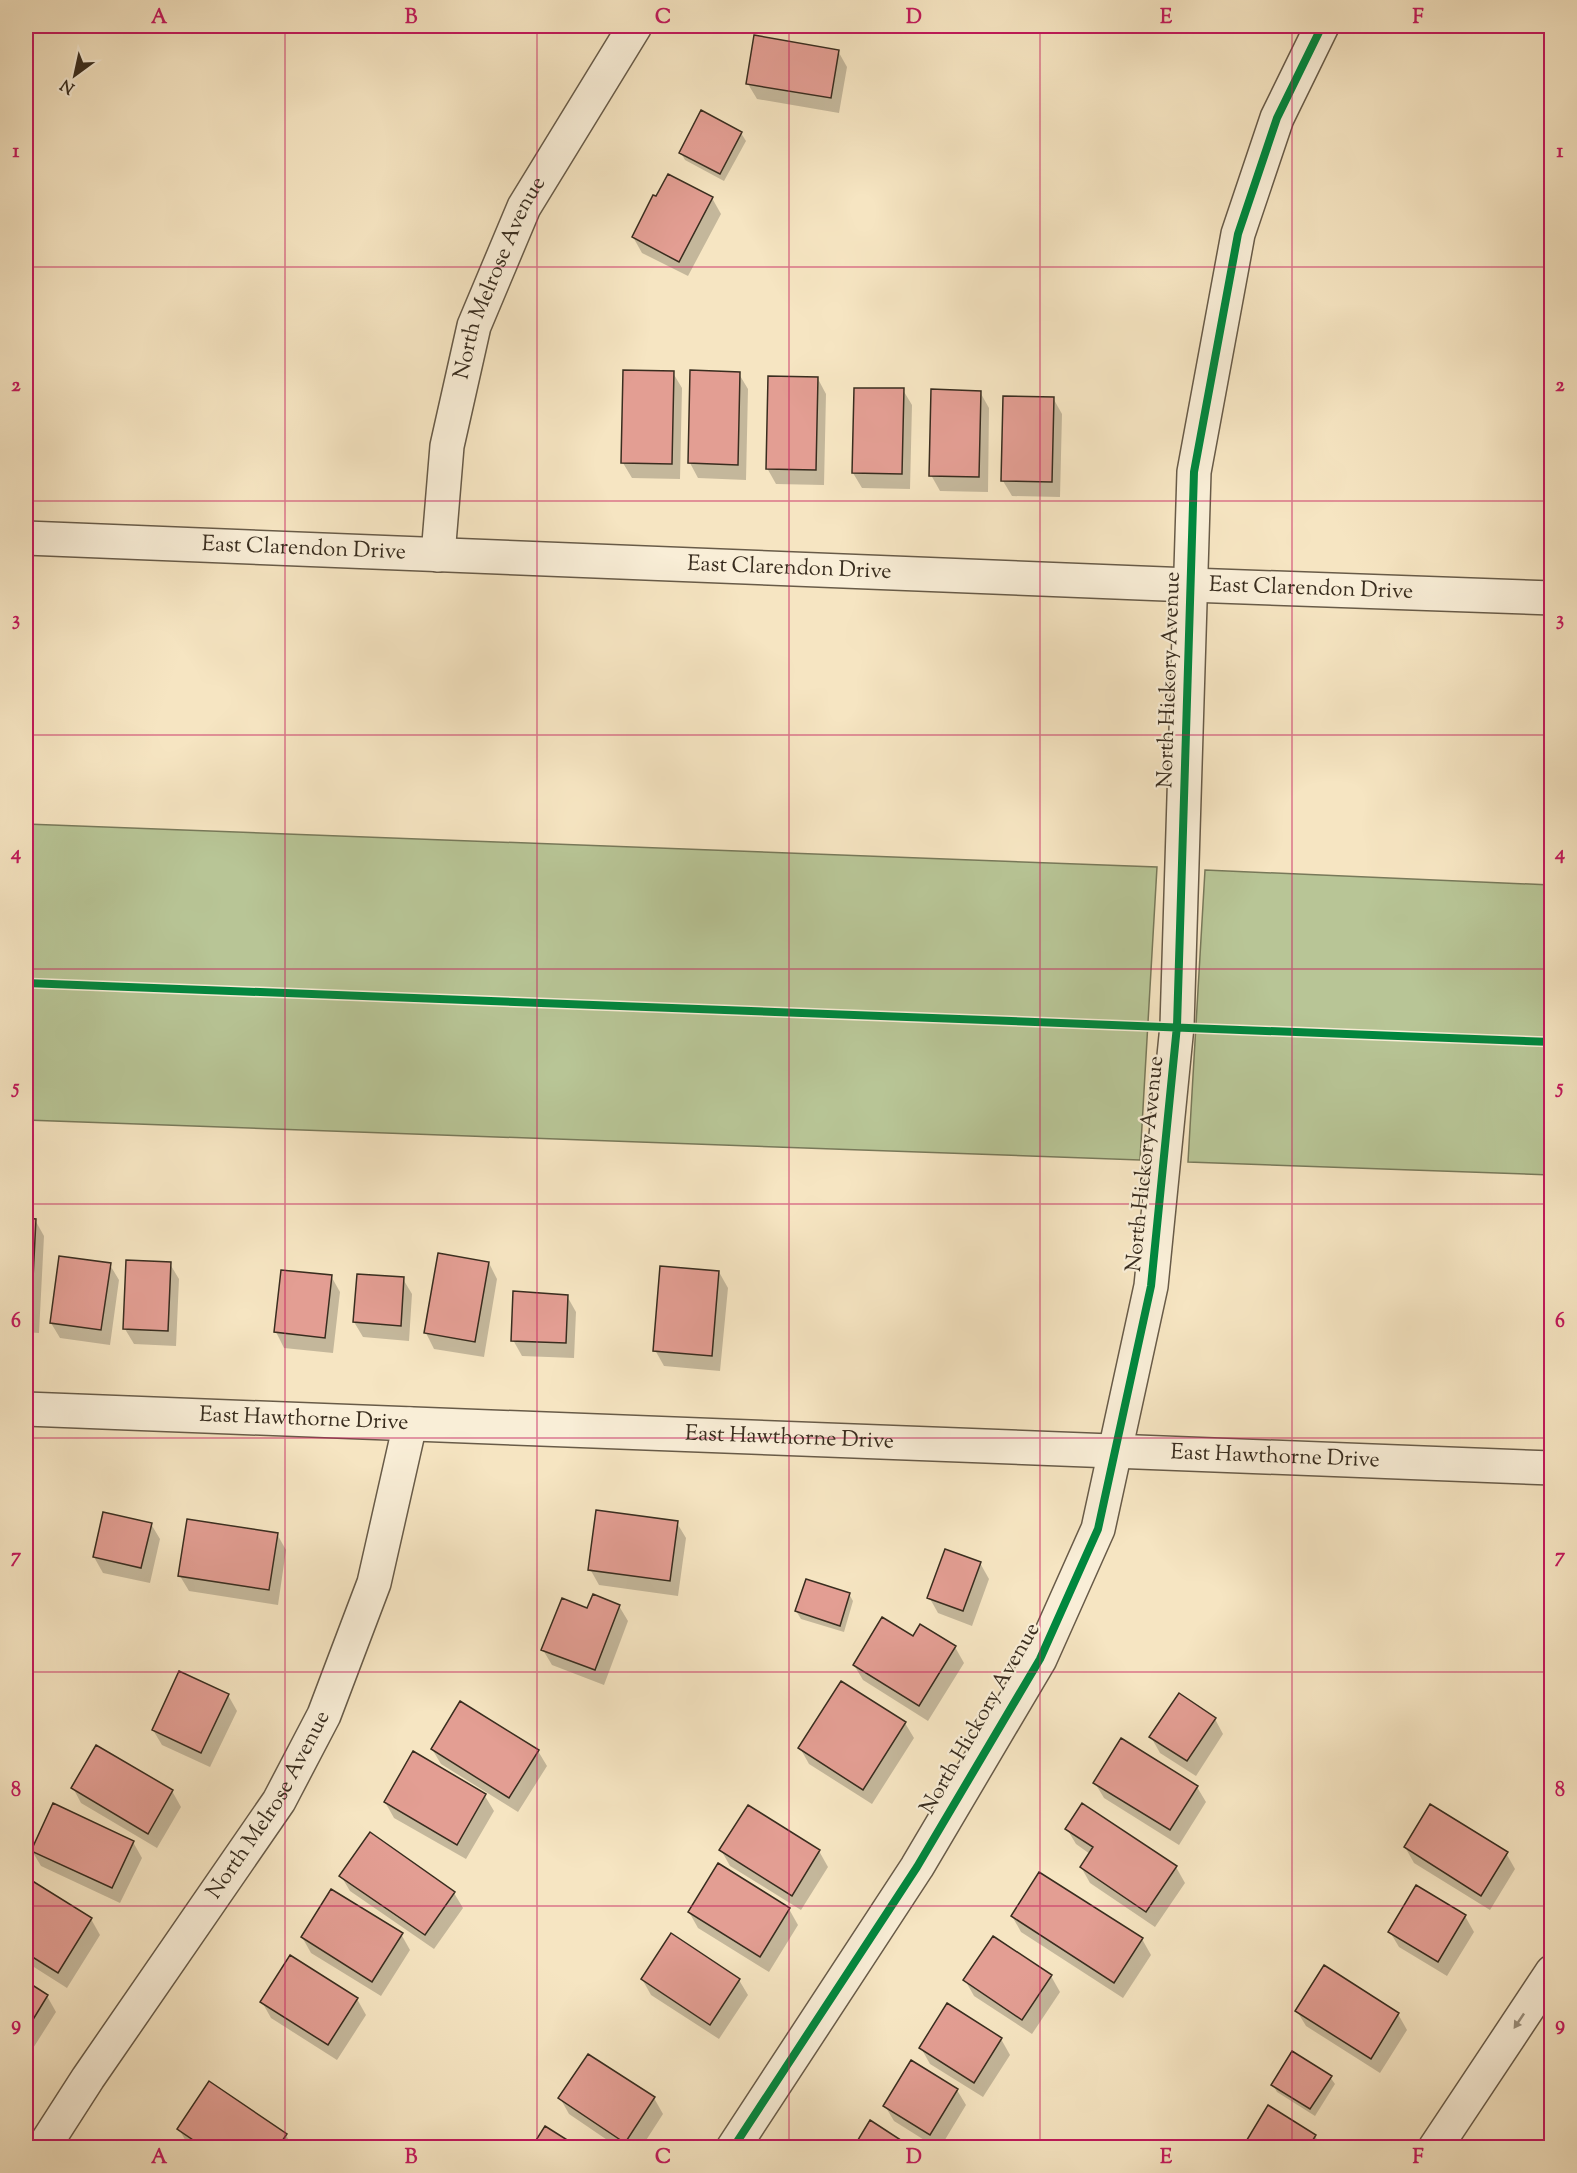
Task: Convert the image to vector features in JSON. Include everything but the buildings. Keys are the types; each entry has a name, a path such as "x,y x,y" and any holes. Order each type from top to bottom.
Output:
{"street":[{"name":"North Melrose Avenue","path":"438,555 447,446 474,326 524,207 635,26"},
{"name":"North Hickory Avenue","path":"733,2148 917,1867 1040,1659 1098,1529 1151,1286 1177,1026 1194,472 1238,234 1277,117 1322,26"},
{"name":"East Clarendon Drive","path":"26,538 1551,598"},
{"name":"East Hawthorne Drive","path":"26,1409 1551,1468"},
{"name":"North Melrose Avenue","path":"43,2148 88,2078 279,1801 324,1715 374,1583 410,1424"},
{"path":"1435,2148 1551,1972"}],"green space":[{"path":"26,824 1157,867 1140,1160 26,1120"},
{"path":"1205,870 1551,885 1551,1175 1188,1162"}],"cycle path":[{"path":"733,2148 917,1867 1040,1659 1098,1529 1151,1286 1177,1026 1194,472 1238,234 1277,118 1322,26"},
{"path":"26,983 1552,1042"}]}
